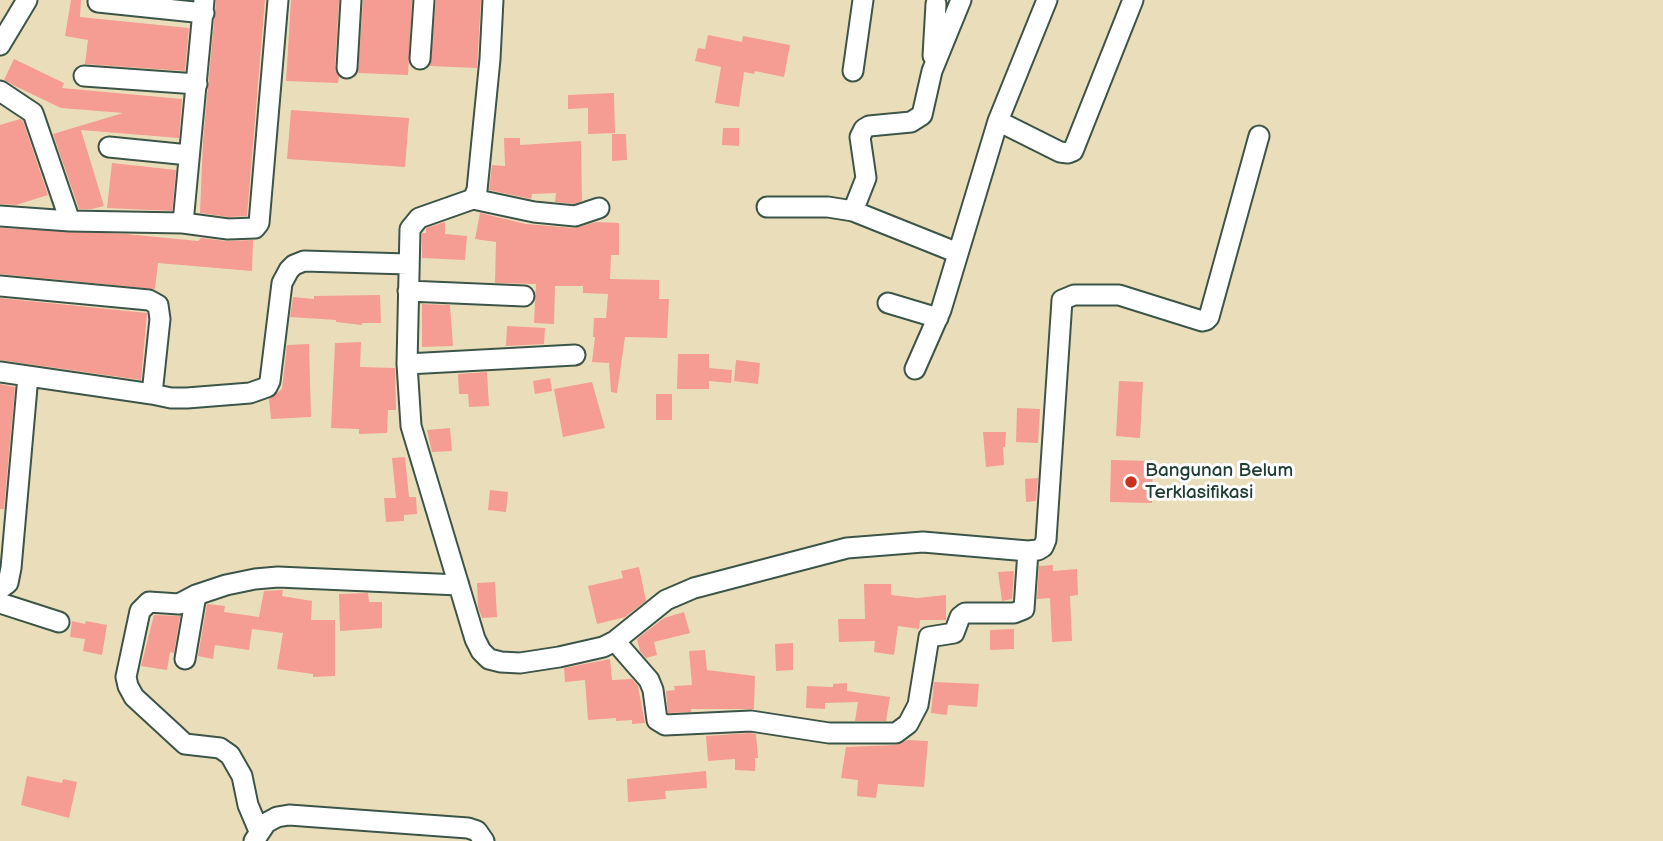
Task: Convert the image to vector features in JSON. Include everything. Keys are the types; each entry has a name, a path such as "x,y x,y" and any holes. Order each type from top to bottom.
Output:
{"street":[{"path":"0,45 27,0"},
{"path":"0,216 255,228 259,223 278,0"},
{"path":"347,68 351,0"},
{"path":"420,59 424,0"},
{"path":"473,199 479,180 493,0"},
{"path":"853,71 863,0"},
{"path":"915,369 937,318 998,121 1047,0"},
{"path":"998,121 1060,152 1073,151 1133,0"},
{"path":"98,2 204,6 183,223"},
{"path":"853,211 866,178 860,137 864,128 911,122 922,116 932,71 959,7 933,2 932,71"},
{"path":"84,76 197,84"},
{"path":"0,91 33,113 70,221"},
{"path":"599,208 575,216 534,212 473,199 429,213 416,220 410,229 407,364 411,426 475,639 489,659 520,663 603,648 666,600 694,587 847,548 923,542 1038,550 1046,540 1062,300 1074,295 1119,295 1206,320 1259,136"},
{"path":"108,147 189,155"},
{"path":"767,207 828,207 853,211 958,253"},
{"path":"0,372 171,398 250,393 267,387 270,381 282,283 294,265 304,261 408,264"},
{"path":"0,286 154,302 160,310 160,319 152,394"},
{"path":"408,291 524,296"},
{"path":"888,303 937,318"},
{"path":"407,364 575,355"},
{"path":"0,589 8,583 11,568 28,376"},
{"path":"615,640 649,680 657,720 665,726 751,721 829,733 896,733 908,724 918,705 929,637 954,633 960,617 965,613 1014,613 1024,609 1028,551"},
{"path":"257,836 242,776 230,755 220,748 185,744 134,696 128,687 126,677 140,611 149,603 179,604 196,595 255,579 278,577 459,585"},
{"path":"185,659 196,595"},
{"path":"0,603 59,622"},
{"path":"257,836 266,823 289,815 468,828 477,831 484,841"}],"building":[{"path":"71,0 81,0 80,17 189,28 185,71 85,64 88,40 65,36"},
{"path":"216,0 265,0 247,216 229,217 200,213 203,141"},
{"path":"291,0 339,0 335,67 338,83 286,81"},
{"path":"363,0 412,0 408,75 358,73"},
{"path":"436,0 481,0 477,68 430,66"},
{"path":"708,35 742,42 743,36 790,45 784,77 755,71 754,74 744,72 739,107 715,103 721,67 695,61 698,48 705,49"},
{"path":"14,59 64,83 62,88 182,99 179,138 81,130 104,206 79,209 53,134 123,113 61,108 15,86 4,80"},
{"path":"614,93 615,133 588,134 588,108 568,109 568,95"},
{"path":"291,110 409,118 405,167 287,159"},
{"path":"20,119 23,121 48,195 16,205 0,204 0,125"},
{"path":"723,128 739,128 739,146 722,145"},
{"path":"612,134 626,134 627,160 612,161"},
{"path":"504,138 520,138 520,145 581,141 582,201 574,204 555,202 556,193 532,194 531,199 489,190 492,165 505,166"},
{"path":"112,163 176,170 172,211 107,208"},
{"path":"480,213 526,224 574,228 596,222 619,223 619,255 611,255 610,279 659,280 659,299 669,299 667,338 625,337 617,393 611,392 609,363 592,362 594,318 606,318 608,294 583,293 583,286 555,286 554,324 534,323 536,284 495,283 496,242 475,239"},
{"path":"445,222 445,234 467,236 465,260 422,258 422,233 426,233 426,228"},
{"path":"0,228 126,234 198,241 201,238 253,240 252,271 158,263 155,289 0,274"},
{"path":"380,295 381,323 362,325 290,317 293,297 314,299 314,296"},
{"path":"0,298 147,313 141,380 0,360"},
{"path":"422,304 450,305 453,346 422,347"},
{"path":"507,326 545,328 544,344 506,346"},
{"path":"361,342 360,367 395,368 396,410 388,410 387,433 359,434 359,429 331,428 335,343"},
{"path":"309,344 311,417 271,419 269,399 282,389 287,345"},
{"path":"678,354 709,354 709,368 732,370 731,383 709,381 709,389 677,389"},
{"path":"736,360 760,363 758,384 734,381"},
{"path":"487,372 489,406 469,407 468,394 459,394 458,374"},
{"path":"550,378 552,391 535,394 533,381"},
{"name":"Bangunan Belum Terklasifikasi","path":"1119,381 1143,382 1140,438 1116,436"},
{"path":"592,382 605,428 563,437 554,389"},
{"path":"0,384 15,387 4,509 0,509"},
{"path":"656,394 672,394 672,420 656,420"},
{"path":"1017,408 1040,409 1038,443 1016,442"},
{"path":"450,428 452,451 432,452 427,430"},
{"path":"983,432 1006,432 1004,465 986,467"},
{"path":"405,457 409,497 416,497 417,514 404,515 404,521 386,522 384,498 396,498 392,458"},
{"name":"Bangunan Belum Terklasifikasi","path":"1111,460 1153,461 1152,503 1110,502"},
{"path":"1038,478 1036,501 1026,502 1025,479"},
{"path":"490,490 508,492 506,512 488,510"},
{"path":"1053,565 1053,571 1077,569 1078,595 1070,596 1072,641 1052,642 1050,598 1037,599 1039,566"},
{"path":"639,567 646,601 625,617 597,624 588,586 623,578 621,571"},
{"path":"1014,571 1012,599 1002,601 998,572"},
{"path":"495,582 497,617 482,618 478,607 477,583"},
{"path":"864,584 891,584 891,595 917,598 946,595 946,620 920,620 919,629 898,626 894,655 874,652 875,641 839,642 838,619 865,619"},
{"path":"283,590 282,596 312,601 311,620 335,620 335,676 313,677 313,674 277,669 283,633 252,629 249,650 215,645 213,659 198,656 207,604 225,606 224,612 259,617 264,591"},
{"path":"368,593 369,602 382,602 382,628 340,631 339,594"},
{"path":"684,612 690,633 654,642 657,655 646,658 640,651 637,639 664,618"},
{"path":"154,615 180,616 174,653 170,652 167,670 141,666"},
{"path":"72,621 107,625 102,655 83,651 85,639 70,637"},
{"path":"1014,629 1014,649 990,650 990,630"},
{"path":"793,643 793,670 776,671 775,644"},
{"path":"705,650 707,670 755,676 754,709 691,709 691,712 668,713 666,691 675,690 674,686 692,685 689,651"},
{"path":"610,659 612,680 632,679 638,686 645,723 632,724 632,720 616,721 616,718 588,720 585,680 565,682 564,668"},
{"path":"934,682 979,684 977,707 948,705 947,715 931,713"},
{"path":"847,683 847,691 890,697 886,721 855,721 858,702 825,703 825,709 806,708 807,686 833,687 833,684"},
{"path":"756,734 758,758 755,758 755,771 735,770 735,759 708,761 706,736"},
{"path":"908,740 928,741 924,787 878,784 876,798 857,796 858,780 841,778 846,747 896,745"},
{"path":"706,771 707,788 665,791 666,799 628,802 627,779"},
{"path":"27,776 62,783 63,779 77,782 69,818 21,805"}],"place":[{"name":"Bangunan Belum Terklasifikasi","path":"1131,482"}]}
